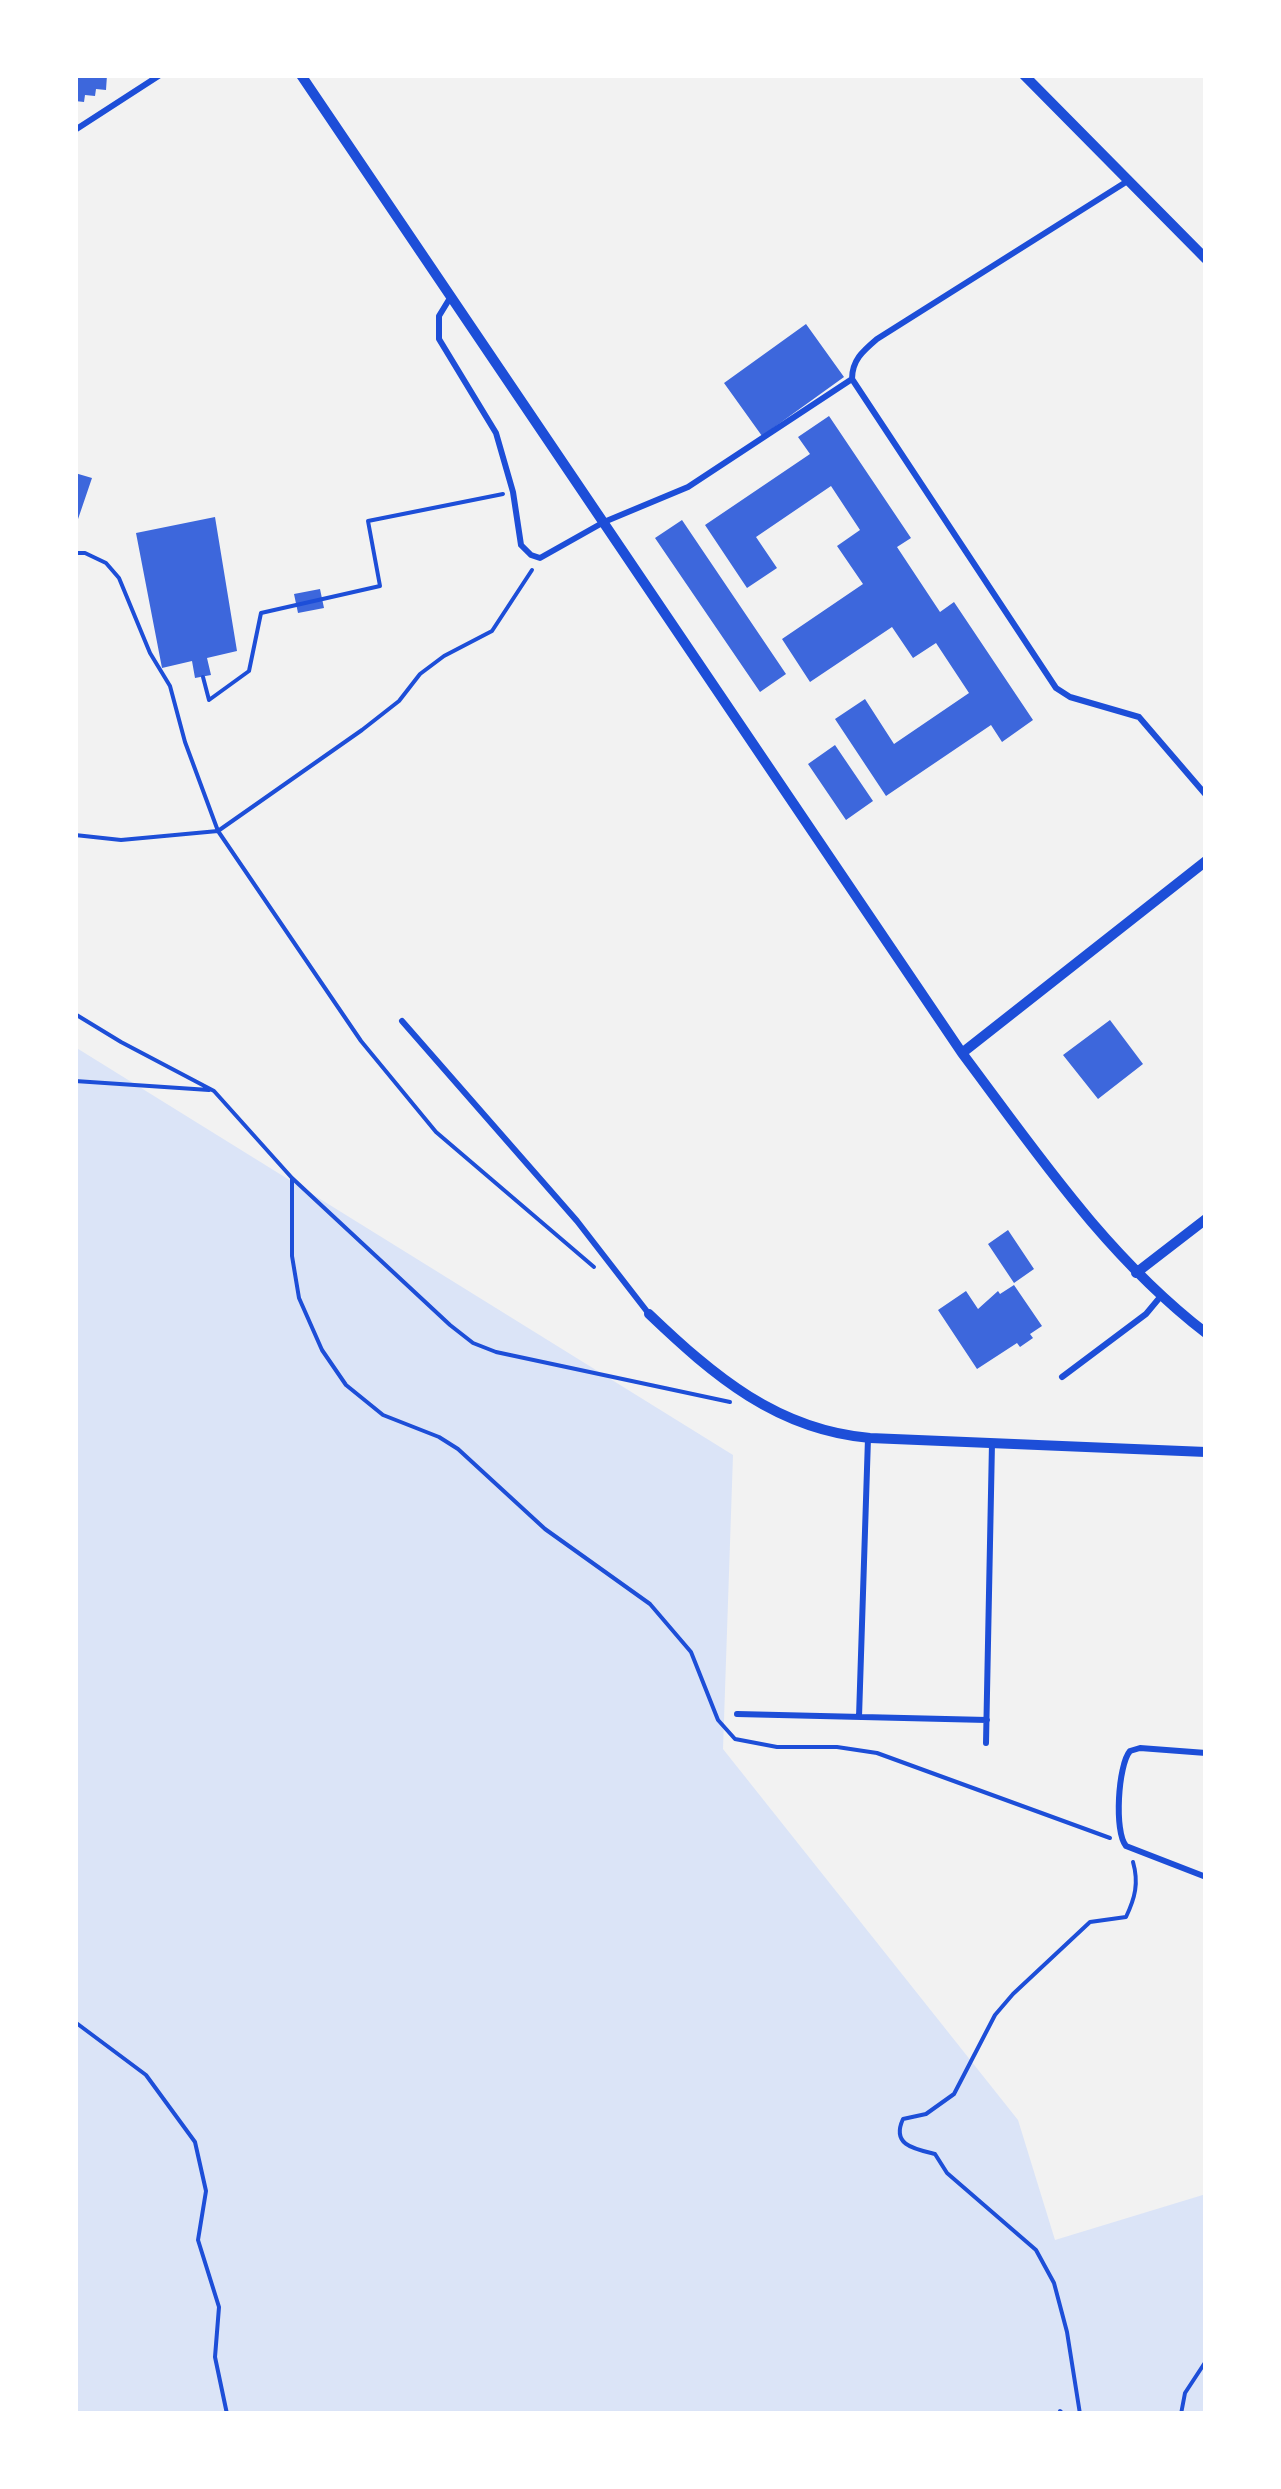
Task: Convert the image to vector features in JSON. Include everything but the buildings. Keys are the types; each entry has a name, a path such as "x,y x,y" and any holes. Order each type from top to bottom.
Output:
{"street":[{"path":"301,75 962,1053 1069,1196 1136,1273 1206,1333"},
{"path":"1024,75 1206,259"},
{"path":"962,1053 1206,861"},
{"path":"1136,1273 1206,1219"},
{"path":"649,1314 705,1364 769,1409 817,1430 868,1438 1206,1452"}],"lane":[{"path":"75,130 160,75"},
{"path":"1126,182 876,339 860,354 852,378 1056,688 1138,717 1206,795"},
{"path":"451,296 438,316 439,340 496,433 513,492 521,545 540,558 604,522 688,487 852,378"},
{"path":"402,1021 577,1221 649,1314"},
{"path":"1062,1377 1146,1314 1161,1296"},
{"path":"859,1717 868,1438"},
{"path":"986,1743 992,1443"},
{"path":"736,1714 987,1720"},
{"path":"1206,1753 1140,1748 1126,1755 1119,1834 1130,1848 1206,1877"}],"path":[{"path":"202,676 208,700 250,671 261,612 380,586 368,522 513,492"},
{"path":"75,552 106,563 119,578 150,653 170,686 185,742 218,831 361,1041 436,1132 606,1277"},
{"path":"75,835 121,840 218,831 362,730 399,701 432,665 492,631 540,558"},
{"path":"75,1014 214,1090 292,1178 473,1343 514,1356 732,1402"},
{"path":"75,1081 214,1090"},
{"path":"292,1178 292,1256 299,1298 322,1350 346,1385 383,1415 458,1450 545,1529 650,1604 691,1652 718,1720 736,1739 777,1748 877,1752 1122,1842"},
{"path":"1080,2414 1054,2283 1036,2250 948,2173 935,2154 909,2148 900,2140 898,2128 902,2118 926,2114 954,2094 995,2016 1090,1922 1126,1917 1134,1899 1137,1876 1130,1848"},
{"path":"75,2022 146,2074 195,2142 206,2191 198,2240 219,2308 214,2357 227,2414"},
{"path":"1181,2414 1184,2392 1206,2361"}],"shaded area":[{"path":"75,1047 733,1455 723,1749 1018,2120 1055,2240 1206,2194 1206,2414 75,2414"}]}
